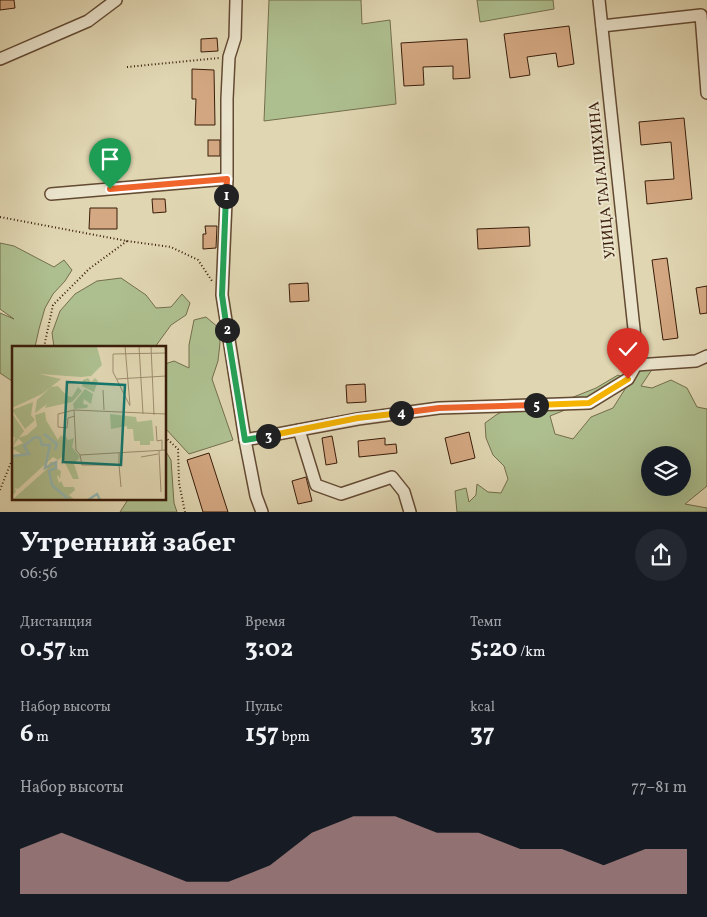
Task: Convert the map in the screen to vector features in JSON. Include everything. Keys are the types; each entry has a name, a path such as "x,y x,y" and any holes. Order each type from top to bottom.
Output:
{"street":[{"path":"0,59 88,21 116,0"},
{"path":"236,0 235,38 228,57 227,179 222,295 245,440 256,496 262,512"},
{"name":"УЛИЦА ТАЛАЛИХИНА","path":"599,0 637,361"},
{"path":"602,26 704,14 707,93"},
{"path":"51,194 227,179"},
{"path":"245,440 358,418 439,408 589,403 628,379 637,361 696,362 707,356"},
{"path":"299,430 316,485 341,494 392,477 404,492 410,512"}],"path":[{"path":"127,66 228,57"},
{"path":"0,217 127,241 171,247 198,260 212,281"},
{"path":"44,346 53,305 89,269 127,241"},
{"path":"166,438 178,450 179,484 185,512"},
{"path":"0,490 12,460"}],"green space":[{"path":"269,0 361,0 362,24 390,20 396,104 264,121"},
{"path":"477,0 553,0 554,9 480,22"},
{"path":"0,243 14,246 54,267 64,260 72,270 53,294 45,308 35,346 12,346 12,381 0,373 0,313 14,319 0,309"},
{"path":"121,278 146,295 156,308 171,307 182,294 190,303 186,315 171,325 156,346 54,346 52,333 60,311 75,294 97,281"},
{"path":"206,317 219,328 218,361 212,379 233,440 189,454 166,429 166,364 174,361 189,368 189,345 194,320"},
{"path":"645,366 653,368 641,386 652,388 671,380 687,388 697,407 707,409 707,486 685,504 707,508 707,512 457,512 455,491 466,488 469,502 476,495 477,484 488,492 501,493 508,479 504,466 493,455 486,438 485,423 496,415 511,407 571,398 596,388 618,375 623,377 570,408 550,416 555,434 573,439 591,417 613,408 632,378"},
{"path":"166,452 171,460 174,503 177,512 120,512 128,500 166,500"}],"building":[{"path":"0,0 14,0 15,8 0,10"},
{"path":"569,26 574,64 558,67 556,53 527,57 530,75 510,78 504,34"},
{"path":"217,38 218,51 201,52 201,39"},
{"path":"467,39 470,78 453,79 453,66 423,67 424,85 404,86 401,43"},
{"path":"192,69 214,70 215,125 195,125 196,99 192,99"},
{"path":"684,118 692,199 647,204 645,181 674,179 671,142 641,145 639,122"},
{"path":"208,140 220,140 220,156 208,156"},
{"path":"152,199 165,199 166,212 153,213"},
{"path":"90,208 117,208 117,229 89,229"},
{"path":"205,226 217,226 216,248 203,249 203,234 206,234"},
{"path":"529,227 530,246 478,249 477,229"},
{"path":"667,258 678,338 663,340 652,260"},
{"path":"308,283 309,301 290,302 289,284"},
{"path":"707,286 707,313 700,314 696,288"},
{"path":"365,384 366,402 347,403 346,385"},
{"path":"469,432 475,458 451,464 445,438"},
{"path":"332,436 337,463 326,465 322,438"},
{"path":"385,438 385,445 396,444 397,453 359,457 358,441"},
{"path":"209,453 228,512 203,512 187,460"},
{"path":"306,477 312,501 298,504 292,481"}],"route":[{"path":"110,189 227,179 222,295 245,440 358,418 439,408 589,403 628,379"}]}
